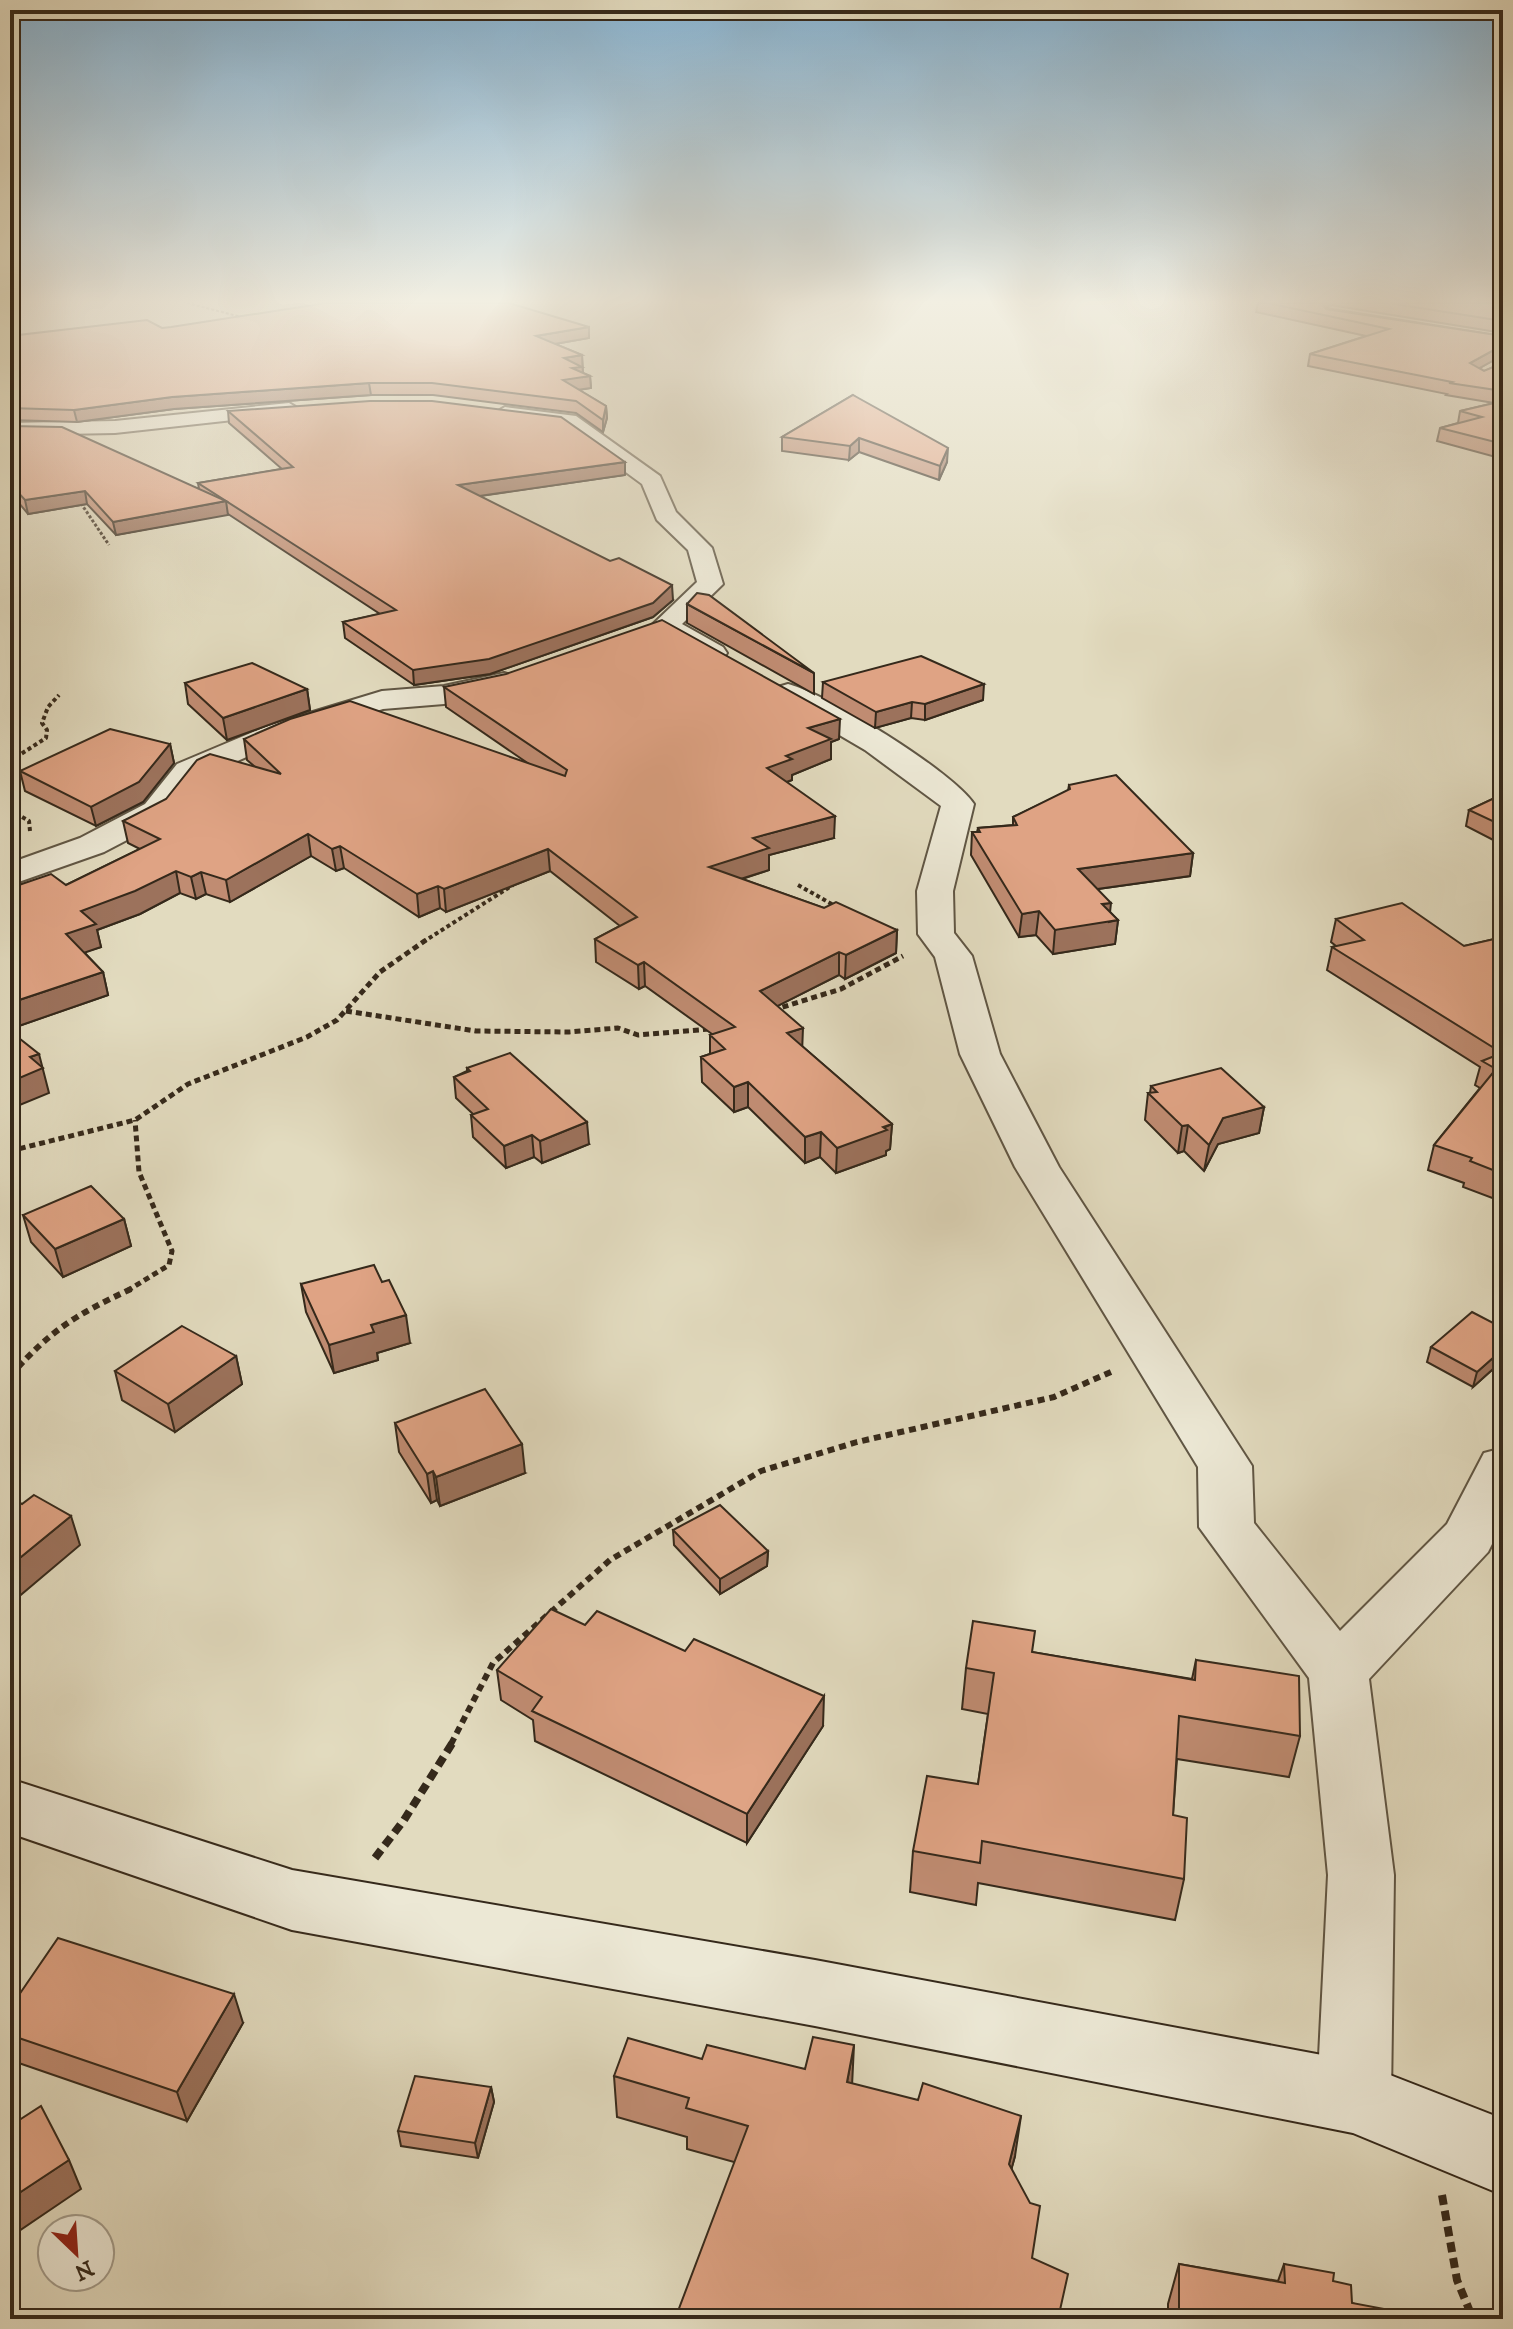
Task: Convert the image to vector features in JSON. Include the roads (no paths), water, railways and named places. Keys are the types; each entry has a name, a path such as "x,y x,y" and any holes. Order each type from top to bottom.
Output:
{"street":[{"path":"10,429 77,431 174,418 262,412"},
{"path":"500,412 569,420 652,481 665,515 700,548 710,584 651,630 835,717 922,774 958,804 935,891 936,934 953,956 980,1054 1037,1167 1225,1466 1227,1527 1338,1672 1361,1875 1354,2097"},
{"path":"10,875 92,845 157,811 188,771 281,731 382,700 444,695 497,685 526,674"},
{"path":"1338,1672 1468,1537 1503,1467"},
{"path":"10,1806 292,1900 815,1993 1354,2097 1503,2157"}]}
